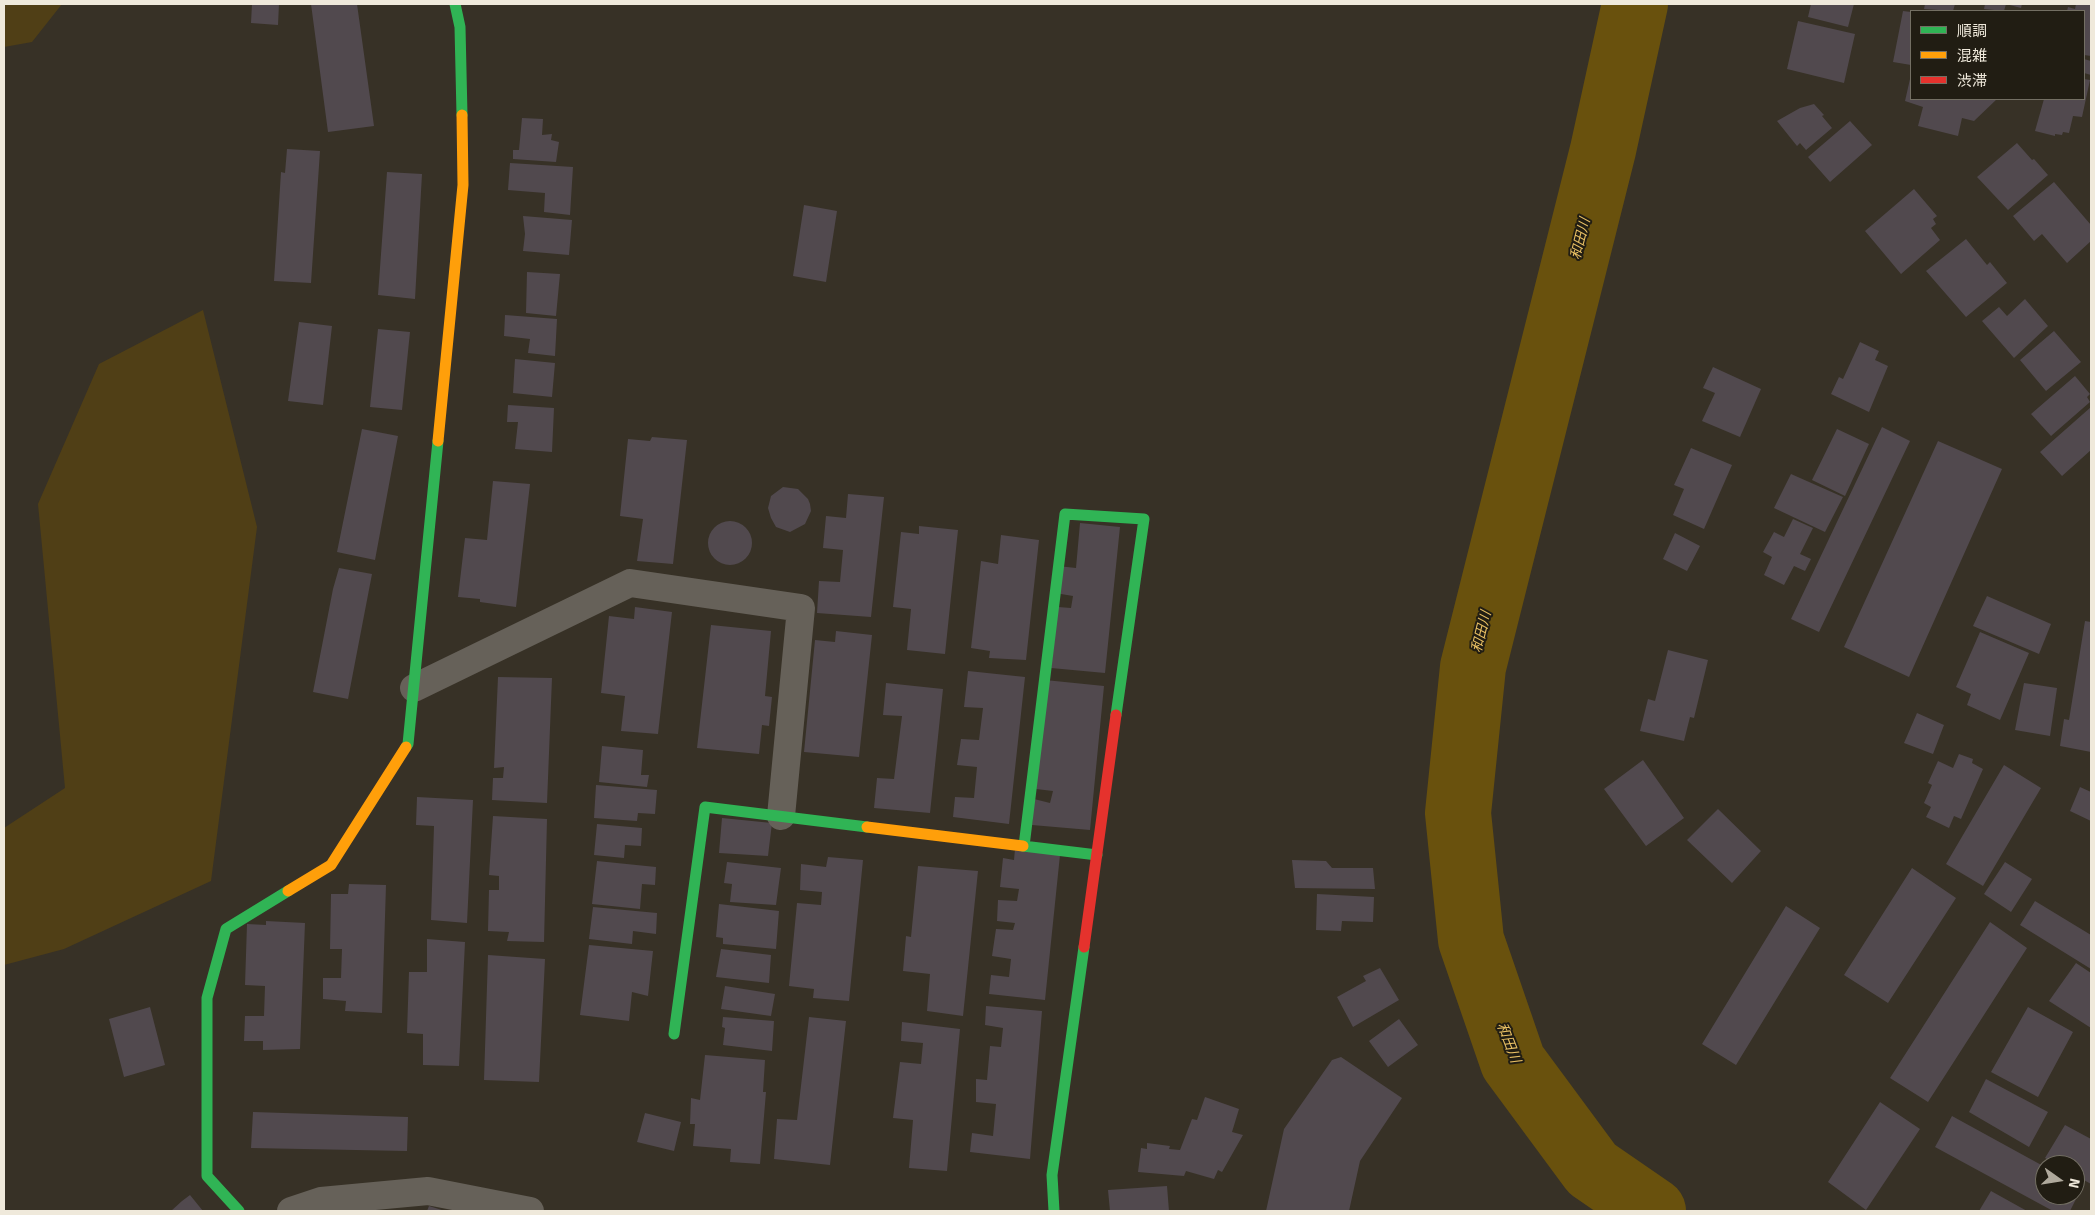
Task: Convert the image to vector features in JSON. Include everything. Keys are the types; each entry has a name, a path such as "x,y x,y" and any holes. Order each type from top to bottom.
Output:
{"street":[{"path":"239,1211 207,1176 207,998 226,929 331,864 408,744 463,185 460,27 455,4"},
{"path":"1024,846 1065,514 1144,519 1052,1175 1054,1211"},
{"path":"414,688 630,584 801,608 781,816"},
{"path":"674,1034 704,806 1097,855"},
{"path":"291,1211 321,1201 428,1191 530,1211"}],"shaded area":[{"path":"4,4 62,4 32,42 4,47"},
{"path":"203,310 257,527 211,881 64,949 4,965 4,828 65,788 38,504 99,364"}],"building":[{"path":"252,4 279,4 278,25 251,23"},
{"path":"311,4 357,4 374,126 328,132"},
{"path":"1811,4 1854,4 1848,27 1808,17"},
{"path":"1925,4 1955,4 1953,10 1924,9"},
{"path":"1985,4 2006,4 2004,10 1984,9"},
{"path":"2006,4 2022,4 2021,8"},
{"path":"2076,4 2091,4 2091,56 2085,55 2085,10 2067,10 2068,7 2075,9"},
{"path":"1903,11 1910,12 1910,65 1893,62"},
{"path":"1798,21 1855,34 1844,83 1787,69"},
{"path":"2085,59 2091,61 2091,75 2085,73"},
{"path":"1910,79 1910,100 1996,100 1974,121 1962,118 1958,136 1918,126 1923,107 1905,101"},
{"path":"2085,79 2090,80 2082,117 2073,116 2069,133 2063,132 2062,135 2055,134 2055,136 2035,131 2044,100 2085,100"},
{"path":"1814,104 1832,128 1806,150 1800,143 1797,146 1777,121 1800,108"},
{"path":"522,118 543,119 542,135 552,134 551,140 559,142 556,162 513,159 513,150 519,150"},
{"path":"1850,121 1872,145 1830,182 1808,157"},
{"path":"2017,143 2048,175 2008,210 1977,177"},
{"path":"287,149 320,151 311,283 274,281 281,172 285,173"},
{"path":"510,163 573,167 570,215 544,212 545,193 508,190"},
{"path":"387,172 422,174 415,299 378,295"},
{"path":"2054,182 2091,225 2091,241 2067,263 2042,234 2034,241 2013,216"},
{"path":"1914,189 1937,216 1933,219 1936,224 1931,228 1940,240 1901,274 1865,231"},
{"path":"804,205 837,211 826,282 793,276"},
{"path":"523,216 572,220 569,255 523,251 525,234"},
{"path":"1966,239 1987,265 1990,262 2007,283 1966,317 1926,271"},
{"path":"527,272 560,274 556,316 526,313"},
{"path":"2025,299 2048,326 2014,358 1982,321 1999,307 2007,316"},
{"path":"505,315 557,319 555,356 528,353 530,339 504,336"},
{"path":"299,322 332,326 323,405 288,401"},
{"path":"378,329 410,332 402,410 370,407"},
{"path":"2054,331 2081,362 2046,391 2020,360"},
{"path":"1860,342 1879,351 1875,360 1888,366 1869,412 1831,394 1839,377 1843,379"},
{"path":"515,359 555,363 552,397 513,393"},
{"path":"1713,367 1761,389 1740,437 1702,421 1715,393 1703,388"},
{"path":"2075,376 2090,394 2087,397 2090,402 2051,436 2031,414"},
{"path":"508,405 554,408 552,452 515,449 518,422 507,422"},
{"path":"2091,407 2091,450 2062,476 2040,452"},
{"path":"1882,427 1910,441 1819,632 1791,619"},
{"path":"362,429 398,436 375,560 337,552"},
{"path":"1837,429 1869,444 1845,496 1812,480"},
{"path":"652,437 687,440 673,564 637,561 643,519 620,516 628,439 650,441"},
{"path":"1938,441 2002,469 1909,677 1844,647"},
{"path":"1691,448 1732,465 1704,529 1673,515 1684,489 1674,485"},
{"path":"1791,474 1843,497 1825,532 1774,508"},
{"path":"493,481 530,484 516,607 480,602 480,599 458,597 465,538 487,540"},
{"path":"783,487 798,489 808,499 810,504 811,511 805,524 790,532 776,527 768,508 771,496"},
{"path":"848,494 884,497 871,617 817,613 819,581 840,582 843,550 823,548 826,516 846,518"},
{"path":"1793,519 1813,528 1800,554 1811,559 1805,571 1794,566 1784,585 1764,575 1772,557 1763,552 1774,532 1784,537"},
{"path":"730,521 742,525 748,531 752,543 748,555 742,561 730,565 718,561 712,555 708,543 712,531 718,525"},
{"path":"1080,523 1120,527 1105,673 1051,668 1058,607 1071,608 1073,596 1055,593 1058,566 1076,568"},
{"path":"919,526 958,530 945,654 907,650 911,609 893,607 901,532 919,534"},
{"path":"1675,533 1700,546 1687,571 1663,559"},
{"path":"1001,535 1039,540 1026,660 989,658 990,651 971,648 981,561 998,564"},
{"path":"339,568 372,574 348,699 313,692 333,589"},
{"path":"1987,596 2051,624 2039,654 1973,626"},
{"path":"635,607 672,612 658,734 621,731 625,696 601,693 609,616 634,619"},
{"path":"2085,621 2091,622 2091,752 2060,746 2064,719 2069,720"},
{"path":"711,625 771,631 765,696 772,697 769,726 762,725 759,754 697,748"},
{"path":"836,631 872,635 859,757 804,752 815,640 835,642"},
{"path":"1980,632 2029,653 2000,720 1967,705 1971,694 1956,687"},
{"path":"1668,650 1708,660 1694,718 1690,717 1684,741 1640,731 1648,699 1655,701"},
{"path":"968,671 1025,677 1009,824 953,817 955,797 974,798 977,767 957,765 961,739 979,740 983,708 964,707"},
{"path":"498,677 552,678 547,803 492,800 493,778 503,778 504,767 494,768"},
{"path":"1045,680 1104,686 1090,830 1032,825 1034,799 1050,803 1053,791 1036,789"},
{"path":"886,683 943,689 930,813 874,808 877,778 894,779 902,716 883,715"},
{"path":"2024,683 2057,688 2050,736 2015,730"},
{"path":"1917,713 1944,725 1933,754 1904,743"},
{"path":"602,746 643,750 641,775 649,775 647,787 599,782"},
{"path":"1959,754 1973,759 1972,763 1983,769 1961,819 1954,816 1949,828 1926,817 1931,807 1924,803 1932,785 1928,783 1938,761 1953,768"},
{"path":"1643,760 1684,818 1646,846 1604,789"},
{"path":"2004,765 2041,788 1983,886 1946,864"},
{"path":"596,785 657,790 655,814 638,813 637,821 594,818"},
{"path":"2080,787 2091,792 2091,821 2070,811"},
{"path":"417,797 473,800 467,923 431,920 434,826 416,825"},
{"path":"1718,809 1761,851 1732,883 1687,840"},
{"path":"493,816 547,819 544,942 507,941 509,932 488,931 489,890 499,890 499,876 489,875"},
{"path":"722,818 772,823 768,856 719,853"},
{"path":"597,824 642,828 641,846 625,845 624,858 594,855"},
{"path":"1015,849 1060,855 1045,1000 989,994 991,975 1009,977 1011,959 992,956 996,929 1013,930 1015,923 997,921 998,900 1017,901 1019,889 1000,887 1003,858 1014,860"},
{"path":"828,857 863,860 849,1001 813,998 814,989 789,986 797,903 821,905 822,892 800,890 801,864 826,867"},
{"path":"1292,860 1326,861 1332,868 1373,868 1375,889 1295,888"},
{"path":"597,861 656,867 655,885 642,884 640,909 592,904"},
{"path":"727,862 781,868 776,905 730,902 732,884 724,883"},
{"path":"2005,862 2032,879 2011,912 1984,894"},
{"path":"918,866 978,871 963,1016 927,1011 930,974 903,971 906,936 911,937"},
{"path":"1912,868 1956,898 1888,1003 1844,975"},
{"path":"349,884 386,885 382,1013 345,1011 346,1001 323,999 323,978 341,978 342,949 330,949 331,894 348,894"},
{"path":"1317,894 1374,897 1373,922 1342,921 1341,931 1316,930"},
{"path":"2035,901 2091,935 2091,969 2020,925"},
{"path":"719,904 779,911 776,949 723,944 723,938 716,937"},
{"path":"1786,906 1820,928 1736,1065 1702,1044"},
{"path":"593,907 657,913 656,934 633,931 632,944 589,939"},
{"path":"266,921 305,923 300,1049 263,1050 263,1041 244,1041 245,1016 264,1016 265,986 245,985 247,924 266,925"},
{"path":"1990,922 2027,948 1928,1102 1890,1078"},
{"path":"427,939 465,942 459,1066 423,1065 423,1034 407,1033 409,972 427,972"},
{"path":"589,945 653,951 648,996 632,992 629,1021 580,1015"},
{"path":"721,949 771,955 769,983 716,977"},
{"path":"488,955 545,959 539,1082 484,1080"},
{"path":"2076,963 2091,973 2091,1028 2049,1001"},
{"path":"1380,968 1399,1000 1353,1027 1337,997 1366,981 1363,976"},
{"path":"725,986 775,994 771,1016 721,1009"},
{"path":"986,1006 1042,1011 1030,1159 970,1152 972,1133 993,1136 996,1104 976,1102 976,1079 987,1080 990,1046 1001,1047 1003,1028 985,1025"},
{"path":"150,1007 165,1065 124,1077 109,1019"},
{"path":"2028,1007 2073,1032 2038,1097 1991,1072"},
{"path":"723,1017 774,1021 772,1051 723,1045 725,1028 722,1027"},
{"path":"809,1017 846,1021 830,1165 774,1159 777,1119 797,1120"},
{"path":"1399,1019 1418,1045 1388,1067 1369,1041"},
{"path":"902,1022 960,1029 947,1171 909,1168 913,1120 893,1118 900,1062 921,1064 923,1043 901,1041"},
{"path":"705,1055 765,1060 763,1092 766,1092 760,1164 730,1162 731,1149 693,1146 695,1124 690,1124 691,1098 700,1100"},
{"path":"1341,1057 1402,1098 1360,1161 1349,1211 1266,1211 1284,1129 1332,1060"},
{"path":"1986,1079 2048,1112 2029,1147 1969,1112"},
{"path":"1205,1097 1239,1109 1232,1132 1243,1135 1222,1172 1218,1170 1214,1179 1186,1171 1184,1176 1138,1172 1141,1148 1147,1149 1147,1143 1170,1146 1169,1149 1180,1150 1192,1119 1197,1120"},
{"path":"1880,1102 1920,1129 1866,1210 1828,1182"},
{"path":"253,1112 408,1117 407,1151 251,1148"},
{"path":"645,1113 681,1122 674,1151 637,1142"},
{"path":"1952,1116 2035,1162 2035,1201 1935,1147"},
{"path":"2065,1125 2091,1139 2091,1184 2085,1181 2085,1155 2047,1155"},
{"path":"1167,1186 1169,1211 1110,1211 1108,1190"},
{"path":"1991,1191 2027,1211 1979,1211"},
{"path":"190,1195 203,1211 171,1211 182,1201"},
{"path":"2042,1205 2073,1205 2070,1211 2053,1211"},
{"path":"429,1206 445,1211 427,1211"}],"waterway":[{"name":"和田川","path":"1635,4 1603,150 1473,667 1458,813 1471,940 1513,1062 1592,1169 1653,1211"}],"traffic: fast":[{"path":"455,4 460,27 462,115"},
{"path":"406,747 408,744 438,441"},
{"path":"1024,846 1065,514 1144,519 1116,715"},
{"path":"674,1034 705,807 867,827"},
{"path":"1023,846 1097,855"},
{"path":"239,1211 207,1176 207,998 226,929 288,891"},
{"path":"1054,1211 1052,1175 1084,947"}],"traffic: slow":[{"path":"438,441 463,185 462,115"},
{"path":"288,891 331,865 406,747"},
{"path":"867,827 1023,846"}],"traffic: jam":[{"path":"1084,947 1116,715"}]}
